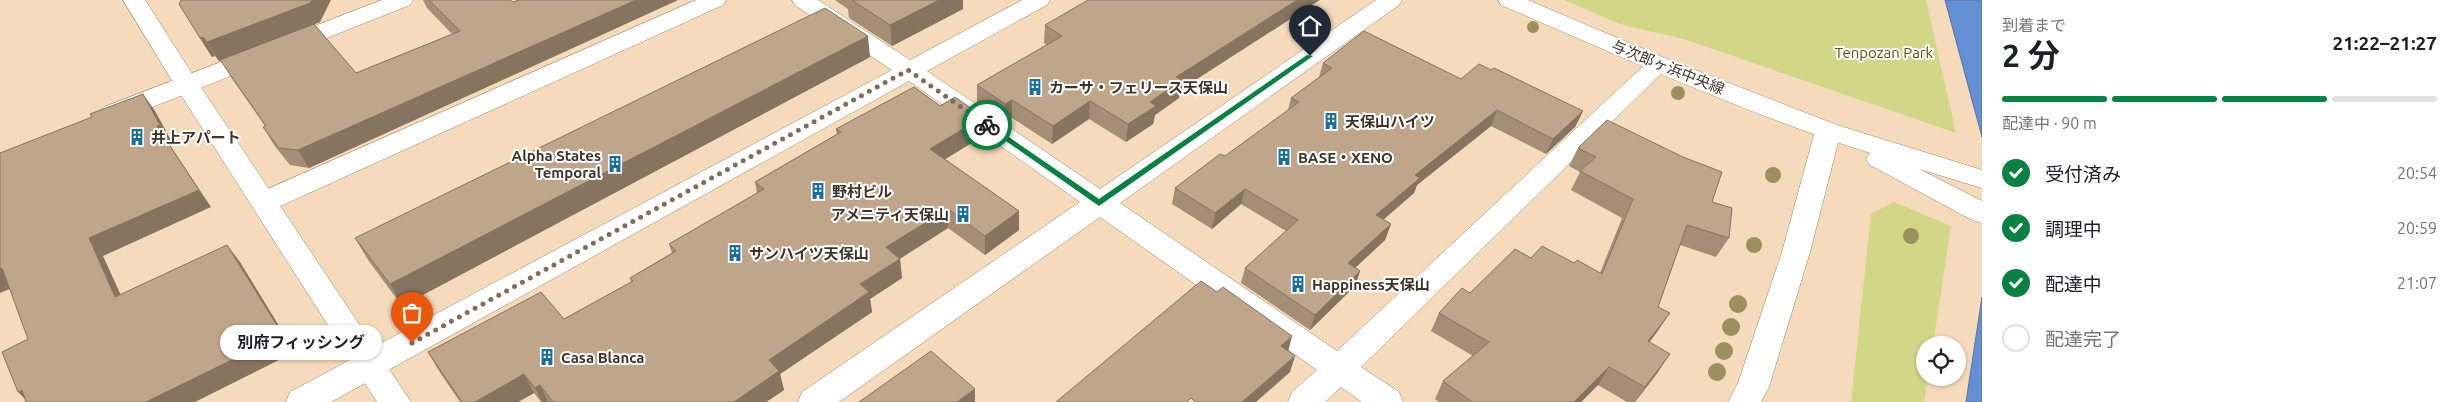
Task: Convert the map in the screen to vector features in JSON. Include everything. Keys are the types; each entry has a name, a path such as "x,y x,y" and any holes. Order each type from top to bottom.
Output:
{"street":[{"path":"134,0 186,84 395,402"},
{"path":"89,122 402,0"},
{"path":"264,202 715,0"},
{"path":"803,0 908,70 1387,402"},
{"path":"302,402 1038,0"},
{"path":"814,402 1391,0"},
{"name":"与次郎ヶ浜中央線","path":"1509,0 1659,64 1828,131 1975,176"},
{"path":"1304,402 1659,64"},
{"path":"1744,402 1753,387 1796,252 1828,131"},
{"name":"与次郎ヶ浜中央線","path":"1828,131 1973,209"}],"green space":[{"name":"Tenpozan Park","path":"1564,0 1926,0 1956,133 1687,40 1620,24"},
{"path":"1894,202 1951,226 1934,336 1916,336 1916,386 1927,386 1924,402 1851,402 1871,214"}],"water":[{"path":"1945,0 1982,0 1982,137"},
{"path":"1982,297 1982,402 1966,402"}],"building":[{"path":"181,0 312,0 310,3 207,42 203,37 200,38 179,4"},
{"path":"429,0 511,0 513,2 519,0 636,0 298,150 279,148 263,127 266,126 220,60 314,24 356,73 460,31"},
{"path":"852,0 939,0 890,25"},
{"path":"1088,0 1297,0 1176,77 1182,80 1150,102 1156,106 1128,124 1090,101 1053,126 1012,100 1005,104 977,85 1062,36 1045,25"},
{"path":"825,8 868,36 390,284 355,238"},
{"path":"1364,31 1461,79 1479,64 1491,70 1494,68 1583,111 1553,139 1497,110 1415,175 1420,178 1376,215 1391,224 1348,263 1360,271 1315,315 1245,268 1298,220 1245,189 1215,213 1175,188 1220,154 1225,156 1299,102 1291,98 1332,68 1323,63"},
{"path":"914,87 940,106 955,97 983,117 930,149 1019,211 985,236 948,209 886,247 900,259 860,284 869,292 769,360 779,371 734,402 553,402 540,385 535,388 524,374 475,402 462,402 428,352 541,292 564,319 633,281 630,278 676,251 669,244 764,189 755,182 841,132 836,129"},
{"path":"143,94 160,125 157,126 199,190 89,238 115,297 227,245 283,335 146,402 26,402 22,390 18,392 2,352 28,339 2,268 0,269 0,153 92,117 90,114"},
{"path":"1607,120 1683,157 1722,172 1712,202 1732,208 1729,238 1687,225 1658,307 1670,313 1648,341 1670,354 1645,387 1609,367 1574,402 1472,402 1443,381 1489,342 1439,313 1462,288 1470,293 1515,249 1531,258 1542,246 1574,263 1577,260 1602,274 1633,199 1580,171 1596,157 1578,148"},
{"path":"1201,281 1217,292 1223,287 1292,336 1281,346 1295,356 1242,402 1195,402 1191,398 1187,402 1056,402"},
{"path":"931,351 975,389 957,402 859,402"}],"way so far":[{"path":"412,343 908,70 987,125"}],"place":[{"name":"カーサ・フェリース天保山","path":"1035,87"},
{"name":"天保山ハイツ","path":"1331,121"},
{"name":"井上アパート","path":"137,137"},
{"name":"BASE・XENO","path":"1284,157"},
{"name":"Alpha States Temporal","path":"615,164"},
{"name":"野村ビル","path":"818,191"},
{"name":"アメニティ天保山","path":"963,214"},
{"name":"サンハイツ天保山","path":"735,253"},
{"name":"Happiness天保山","path":"1298,284"},
{"name":"別府フィッシング","path":"412,343"},
{"name":"Casa Blanca","path":"547,357"}],"route":[{"path":"987,125 1099,203 1310,56"}]}
